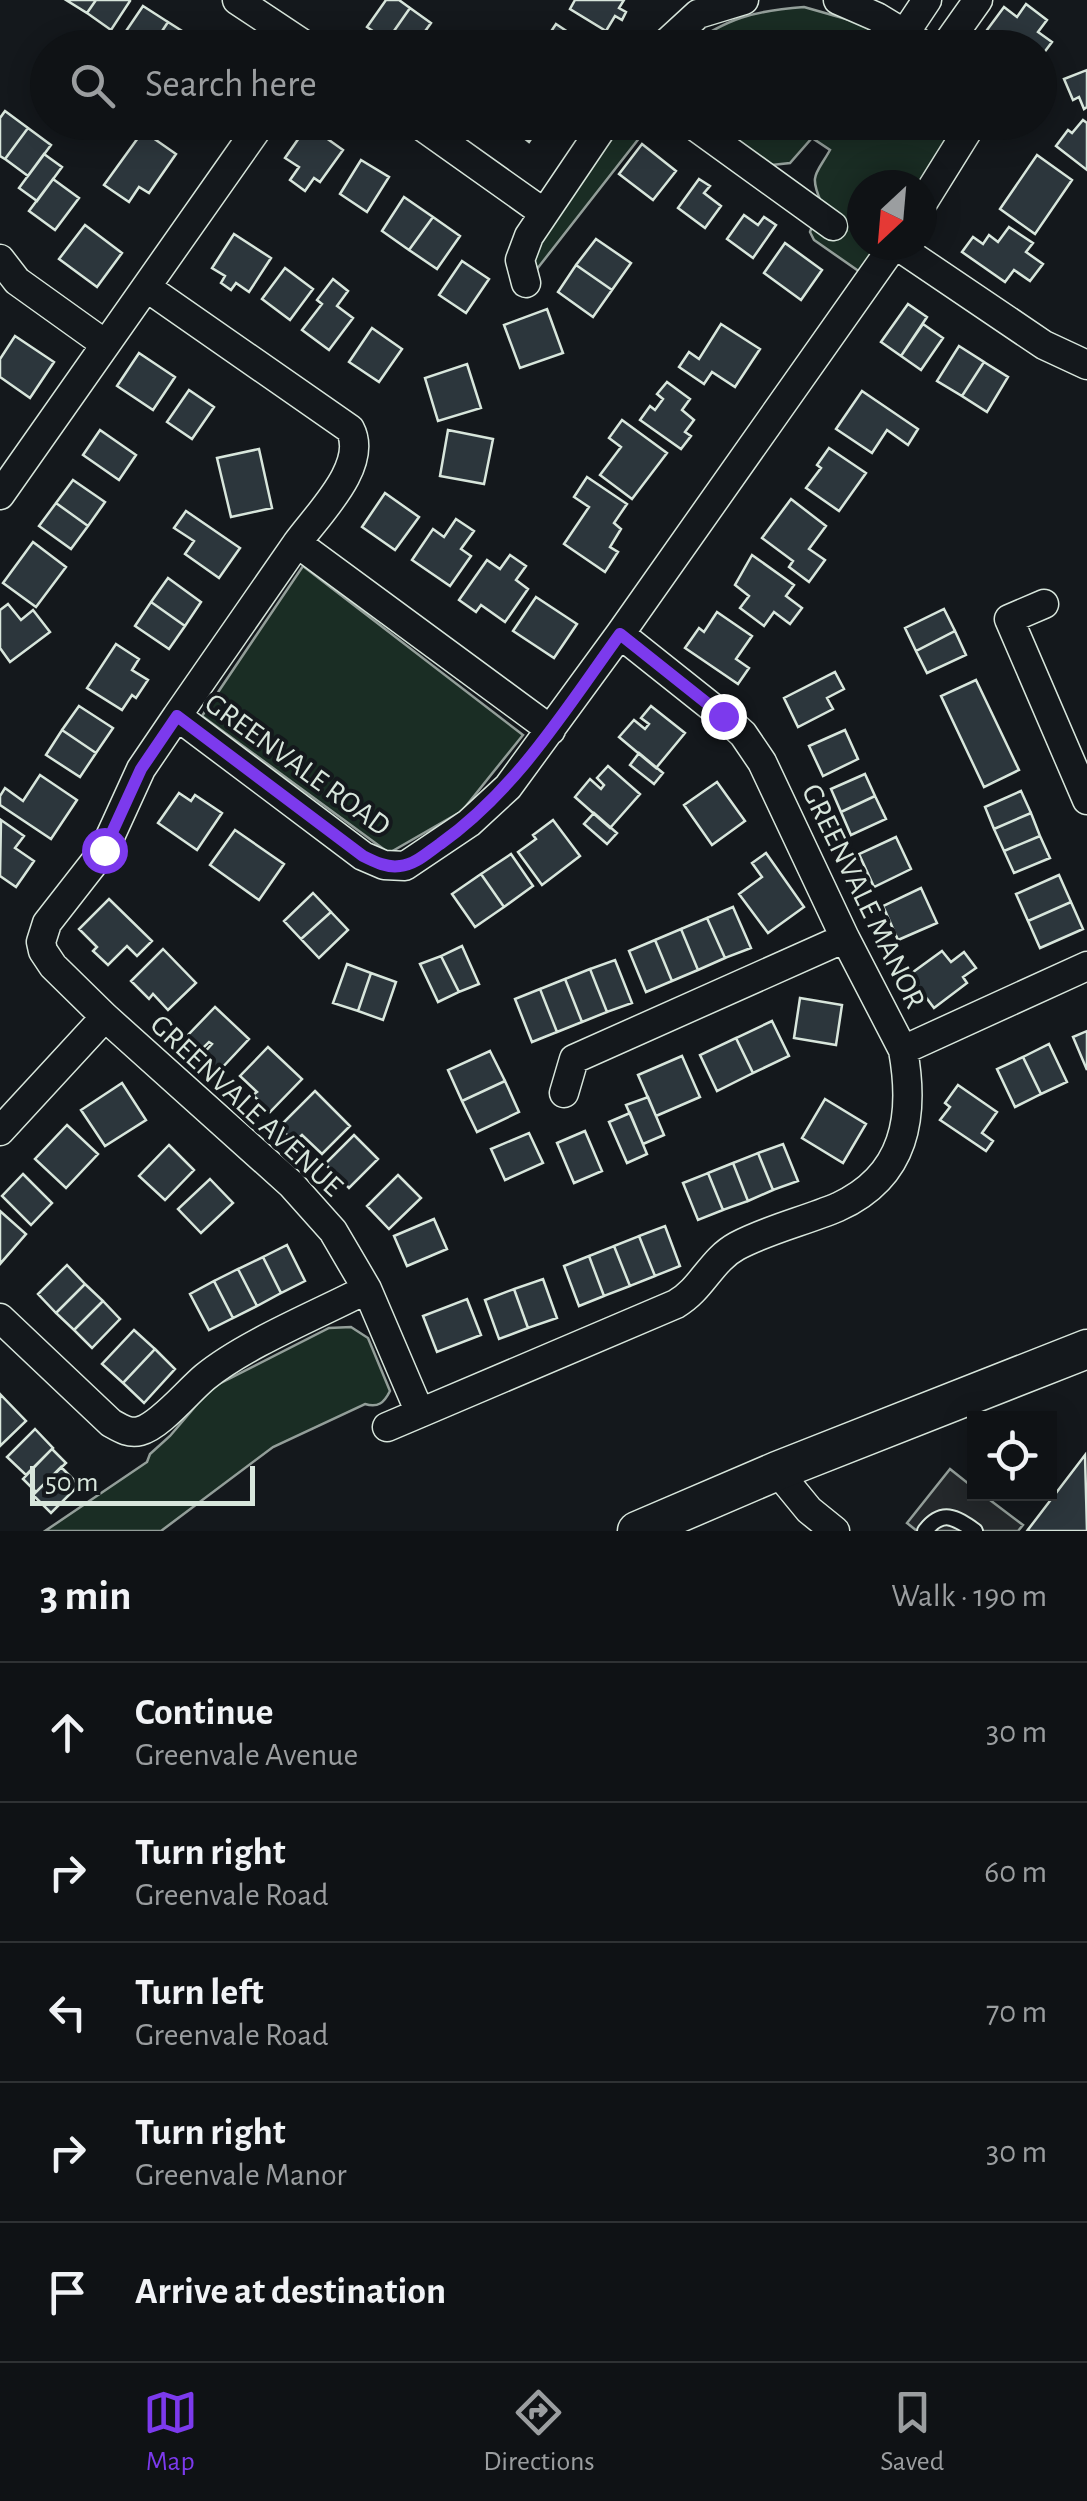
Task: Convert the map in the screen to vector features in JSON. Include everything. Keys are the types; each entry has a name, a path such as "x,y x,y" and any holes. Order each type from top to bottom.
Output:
{"street":[{"path":"237,0 282,30"},
{"path":"675,30 692,7 744,0"},
{"path":"838,0 901,30"},
{"path":"920,30 928,0"},
{"path":"957,30 978,0"},
{"path":"0,495 249,140"},
{"path":"441,140 544,213"},
{"path":"526,283 520,260 529,236 594,140"},
{"path":"714,140 834,226"},
{"path":"937,180 962,140"},
{"path":"0,258 17,281 105,344"},
{"name":"GREENVALE ROAD","path":"146,286 330,412 350,429 356,448 353,465 177,716 363,856 405,866 469,823 508,787 884,260"},
{"path":"917,260 1044,345 1087,364"},
{"path":"298,543 551,730"},
{"path":"1044,604 1009,619 1087,800"},
{"name":"GREENVALE MANOR","path":"620,634 743,734 762,762 903,1050 1087,966"},
{"name":"GREENVALE AVENUE","path":"177,716 141,769 104,850 52,914 43,933 46,959 291,1184 333,1231 367,1289 420,1414"},
{"path":"564,1094 574,1059 845,938"},
{"path":"0,1131 105,1017"},
{"path":"387,1427 676,1304 689,1296 722,1254 860,1195 889,1165 904,1134 908,1080 903,1050"},
{"path":"0,1318 112,1423 128,1432 138,1432 234,1358 367,1289"},
{"path":"637,1531 776,1471 1087,1349"},
{"path":"776,1471 809,1510 835,1531"}],"lane":[{"path":"925,1531 946,1515 955,1516 975,1531"}],"green space":[{"path":"804,7 860,23 870,30 712,30 770,11"},
{"path":"611,140 638,140 537,269 533,258 535,244"},
{"path":"732,140 810,140 790,163 772,165"},
{"path":"815,140 947,140 928,170 847,170 847,260 868,260 860,272 814,240 810,232 821,202 816,175 830,150"},
{"path":"303,566 523,735 462,811 389,853 202,716"},
{"path":"351,1327 368,1338 390,1391 380,1404 365,1404 273,1447 161,1531 45,1531 147,1462 211,1388 329,1328"}],"shaded area":[{"path":"950,1469 967,1482 967,1501 991,1501 1023,1525 1018,1531 917,1531 907,1523"}],"building":[{"path":"66,0 96,0 87,13"},
{"path":"96,0 130,1 111,30 87,13"},
{"path":"386,0 399,0 410,8 395,30 367,27"},
{"path":"575,0 624,0 619,8 626,12 622,20 615,16 604,30 570,9"},
{"path":"1026,4 1047,20 1040,30 987,30 1004,7 1017,17"},
{"path":"143,6 168,22 163,30 127,30"},
{"path":"410,8 431,23 426,30 395,30"},
{"path":"168,22 180,30 163,30"},
{"path":"1087,70 1084,109 1079,97 1073,100 1064,79"},
{"path":"5,111 28,128 5,159 0,156 0,118"},
{"path":"1083,120 1087,123 1087,170 1056,146 1068,130 1072,133"},
{"path":"28,128 30,140 44,140 51,145 28,176 5,159"},
{"path":"136,140 156,140 176,154 149,193 139,187 129,202 104,185"},
{"path":"298,140 329,140 343,150 320,182 314,178 305,191 290,180 299,167 285,158"},
{"path":"642,144 676,171 653,200 619,174"},
{"path":"44,154 62,167 37,201 19,188"},
{"path":"1037,155 1072,180 1035,234 1000,209"},
{"path":"361,160 389,177 367,212 340,194"},
{"path":"53,179 79,198 55,230 29,211"},
{"path":"699,179 710,186 704,193 721,206 705,228 678,208"},
{"path":"404,197 433,217 409,250 382,231"},
{"path":"744,215 758,225 764,217 776,225 753,258 727,239"},
{"path":"433,217 460,236 437,269 409,250"},
{"path":"85,225 122,253 97,287 59,259"},
{"path":"1009,227 1033,243 1026,252 1043,264 1030,281 1014,270 1005,282 962,252 973,237 983,244 989,235 998,242"},
{"path":"234,234 271,258 249,292 236,283 231,290 221,283 225,276 212,268"},
{"path":"596,239 631,263 612,290 576,265"},
{"path":"785,243 822,270 801,300 764,273"},
{"path":"462,261 489,279 466,313 439,295"},
{"path":"576,265 612,290 593,317 558,292"},
{"path":"285,268 313,289 290,320 262,299"},
{"path":"333,279 348,291 337,306 353,318 329,350 302,330 322,304 317,300"},
{"path":"908,304 927,317 901,356 881,342"},
{"path":"547,309 563,353 520,368 504,325"},
{"path":"721,324 760,349 735,387 712,372 704,384 679,367 689,352 699,359"},
{"path":"923,324 943,338 921,370 901,356"},
{"path":"372,328 402,349 379,382 349,362"},
{"path":"15,336 54,362 30,398 0,377 0,359"},
{"path":"959,346 984,362 962,396 937,381"},
{"path":"139,353 175,377 153,410 117,386"},
{"path":"984,362 1008,377 987,412 962,396"},
{"path":"467,364 481,408 438,421 425,378"},
{"path":"667,382 690,399 682,410 694,420 685,432 691,436 681,449 640,420 650,406 655,410 663,399 657,394"},
{"path":"189,390 214,407 192,439 167,422"},
{"path":"862,391 918,429 908,445 887,430 872,453 836,429"},
{"path":"622,420 667,453 632,499 600,475 621,447 609,438"},
{"path":"100,430 136,455 119,480 83,455"},
{"path":"448,430 493,439 484,484 440,476"},
{"path":"829,448 866,473 839,511 806,488 821,468 817,465"},
{"path":"259,449 272,508 231,517 217,458"},
{"path":"587,477 627,504 614,523 621,529 610,547 618,552 605,572 564,544 589,507 574,497"},
{"path":"73,480 105,502 88,526 56,503"},
{"path":"385,493 419,517 395,550 362,527"},
{"path":"791,499 826,526 809,549 825,560 809,582 789,567 793,561 762,538"},
{"path":"56,503 88,526 71,549 39,526"},
{"path":"186,511 240,548 219,578 185,554 194,541 174,528"},
{"path":"456,519 474,531 461,549 471,556 450,586 412,560 433,529 444,537"},
{"path":"33,542 66,567 36,607 3,583"},
{"path":"510,555 526,566 516,580 528,589 505,622 481,605 476,612 459,600 487,560 500,569"},
{"path":"752,555 794,585 786,596 802,608 790,624 774,612 764,626 740,608 749,596 735,585"},
{"path":"168,578 201,602 185,626 151,602"},
{"path":"536,597 577,624 554,658 513,631"},
{"path":"151,602 185,626 169,649 135,626"},
{"path":"8,604 21,620 33,610 50,632 10,662 0,648 0,610"},
{"path":"944,609 955,631 916,651 905,628"},
{"path":"717,612 752,636 736,659 749,668 738,684 685,648 699,628 704,632"},
{"path":"955,631 966,655 927,673 916,651"},
{"path":"116,644 139,659 132,670 148,680 122,710 87,688"},
{"path":"835,672 844,689 827,698 833,709 798,727 784,698"},
{"path":"976,680 1019,770 984,787 941,696"},
{"path":"79,706 113,728 96,753 62,730"},
{"path":"651,706 685,733 656,768 619,737 634,720 645,729 649,724 641,718"},
{"path":"62,730 96,753 80,777 46,755"},
{"path":"845,730 858,759 823,776 809,746"},
{"path":"639,753 663,773 654,784 630,765"},
{"path":"608,766 640,794 610,828 575,797 590,779 601,789 604,785 597,778"},
{"path":"865,774 875,796 841,812 831,789"},
{"path":"40,775 77,800 51,839 0,805 5,788 23,801"},
{"path":"717,782 745,821 712,845 684,805"},
{"path":"1021,791 1031,813 994,829 985,807"},
{"path":"179,793 191,801 195,795 222,813 197,850 158,823"},
{"path":"875,796 886,819 851,835 841,812"},
{"path":"594,813 617,833 607,844 584,824"},
{"path":"1031,813 1040,836 1004,851 994,829"},
{"path":"1,820 24,836 15,848 34,861 16,887 0,876"},
{"path":"553,820 580,856 542,885 518,852"},
{"path":"235,830 284,864 259,900 210,865"},
{"path":"1040,836 1050,858 1014,873 1004,851"},
{"path":"896,837 911,869 874,887 859,854"},
{"path":"766,853 804,907 768,933 739,894 762,877 752,863"},
{"path":"511,854 533,886 504,907 481,874"},
{"path":"481,874 504,907 475,927 452,894"},
{"path":"1059,875 1071,902 1028,921 1016,894"},
{"path":"921,888 937,923 898,940 883,906"},
{"path":"313,893 331,912 301,939 284,921"},
{"path":"109,899 152,941 137,956 127,946 108,965 79,929"},
{"path":"1071,902 1083,929 1040,948 1028,921"},
{"path":"733,907 751,948 725,958 707,918"},
{"path":"331,912 348,930 319,958 301,939"},
{"path":"707,918 725,958 698,970 681,929"},
{"path":"681,929 698,970 672,981 655,940"},
{"path":"655,940 672,981 646,992 629,951"},
{"path":"462,946 479,984 459,992 441,956"},
{"path":"163,949 196,983 168,1010 153,994 149,999 131,981"},
{"path":"942,951 951,962 964,952 976,968 963,977 967,983 934,1008 925,996 920,1000 912,990 918,986 909,975"},
{"path":"441,956 459,992 438,1002 420,964"},
{"path":"615,960 632,1003 607,1012 590,969"},
{"path":"347,964 371,973 358,1011 333,1003"},
{"path":"590,969 607,1012 582,1022 565,979"},
{"path":"371,973 396,982 383,1020 358,1011"},
{"path":"565,979 582,1022 557,1032 540,989"},
{"path":"540,989 557,1032 532,1042 515,999"},
{"path":"800,998 842,1005 836,1045 794,1038"},
{"path":"215,1007 249,1039 219,1071 202,1055 212,1044 209,1042 202,1049 188,1035"},
{"path":"772,1021 789,1056 753,1073 736,1038"},
{"path":"1087,1031 1087,1070 1073,1037"},
{"path":"736,1038 753,1073 717,1091 700,1055"},
{"path":"1049,1044 1067,1082 1041,1094 1023,1057"},
{"path":"268,1047 302,1079 270,1112 240,1076"},
{"path":"490,1051 505,1081 462,1101 448,1070"},
{"path":"682,1056 700,1097 656,1116 638,1075"},
{"path":"1023,1057 1041,1094 1015,1107 997,1069"},
{"path":"505,1081 519,1112 477,1132 462,1101"},
{"path":"122,1083 146,1120 105,1146 81,1110"},
{"path":"958,1085 997,1112 982,1133 993,1141 986,1151 940,1120 950,1107 945,1103"},
{"path":"315,1091 350,1126 322,1154 302,1135 294,1142 279,1127"},
{"path":"648,1097 664,1135 643,1144 626,1105"},
{"path":"825,1099 866,1124 843,1163 802,1138"},
{"path":"630,1113 647,1154 627,1163 609,1122"},
{"path":"67,1125 98,1154 66,1188 35,1159"},
{"path":"585,1131 602,1171 574,1183 557,1143"},
{"path":"529,1133 543,1163 505,1180 491,1149"},
{"path":"354,1135 378,1159 349,1188 325,1164"},
{"path":"783,1144 798,1181 773,1190 758,1153"},
{"path":"169,1145 194,1170 165,1200 139,1176"},
{"path":"758,1153 773,1190 748,1201 733,1163"},
{"path":"733,1163 748,1201 723,1210 708,1173"},
{"path":"708,1173 723,1210 698,1220 683,1183"},
{"path":"23,1174 52,1203 31,1225 2,1196"},
{"path":"398,1175 421,1198 389,1229 367,1206"},
{"path":"210,1179 233,1203 201,1233 178,1209"},
{"path":"0,1211 26,1234 0,1264"},
{"path":"434,1219 447,1249 407,1266 394,1236"},
{"path":"665,1226 680,1266 655,1276 639,1236"},
{"path":"639,1236 655,1276 630,1286 614,1246"},
{"path":"287,1245 305,1281 281,1293 263,1257"},
{"path":"614,1246 630,1286 604,1296 589,1256"},
{"path":"589,1256 604,1296 579,1306 564,1266"},
{"path":"263,1257 281,1293 257,1306 238,1269"},
{"path":"67,1265 85,1284 56,1313 38,1294"},
{"path":"238,1269 257,1306 233,1318 214,1281"},
{"path":"543,1279 557,1318 528,1328 514,1289"},
{"path":"214,1281 233,1318 209,1330 190,1294"},
{"path":"85,1284 103,1301 74,1330 56,1313"},
{"path":"514,1289 528,1328 499,1339 485,1300"},
{"path":"467,1299 481,1335 437,1352 423,1316"},
{"path":"103,1301 120,1319 92,1348 74,1330"},
{"path":"134,1330 155,1349 123,1383 102,1364"},
{"path":"155,1349 175,1369 144,1403 123,1383"},
{"path":"0,1394 26,1421 0,1446"},
{"path":"35,1429 53,1448 26,1475 7,1457"},
{"path":"52,1449 66,1463 36,1492 23,1479"},
{"path":"1085,1455 1087,1531 1027,1531 1050,1501 1057,1501 1057,1492"},
{"path":"61,1467 79,1485 51,1513 33,1495"}],"route":[{"path":"104,850 141,769 177,716 363,856 394,866 417,860 469,823 508,787 620,634 723,716"}]}
